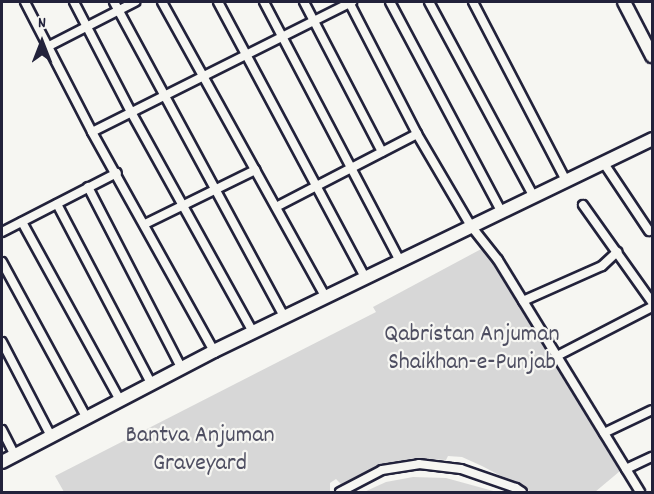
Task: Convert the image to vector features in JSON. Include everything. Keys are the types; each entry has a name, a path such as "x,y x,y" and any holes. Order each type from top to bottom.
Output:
{"street":[{"path":"25,2 92,132 117,173 214,351"},
{"path":"74,2 131,112 253,332"},
{"path":"114,2 284,317"},
{"path":"49,46 135,2"},
{"path":"162,2 324,296"},
{"path":"218,2 365,277"},
{"path":"264,2 400,261"},
{"path":"304,2 382,152"},
{"path":"92,132 350,2 417,134 471,226 498,260 640,492"},
{"path":"390,2 501,211"},
{"path":"429,2 533,195"},
{"path":"473,2 565,179"},
{"path":"624,2 652,56"},
{"path":"276,207 417,134"},
{"path":"2,462 182,367 324,296 652,139"},
{"path":"603,162 650,231"},
{"path":"145,224 255,170"},
{"path":"2,232 117,173"},
{"path":"88,187 182,367"},
{"path":"57,204 151,383"},
{"path":"583,205 652,302"},
{"path":"22,222 120,400"},
{"path":"523,301 602,266 617,252"},
{"path":"2,262 86,417"},
{"path":"557,356 652,306"},
{"path":"2,342 51,436"},
{"path":"604,434 652,410"},
{"path":"2,430 15,455"},
{"path":"626,469 652,457"},
{"path":"340,492 382,470 419,464 461,469 522,492"}],"green space":[{"path":"485,247 620,471 595,492 531,492 462,457 448,456 446,460 414,458 377,466 341,484 336,479 330,483 330,491 327,492 64,492 55,476 376,312 373,307"},
{"path":"413,477 446,478 497,492 364,492 386,482"}],"park label":[{"name":"Qabristan Anjuman Shaikhan-e-Punjab","path":"472,350"},
{"name":"Bantva Anjuman Graveyard","path":"200,451"}]}
